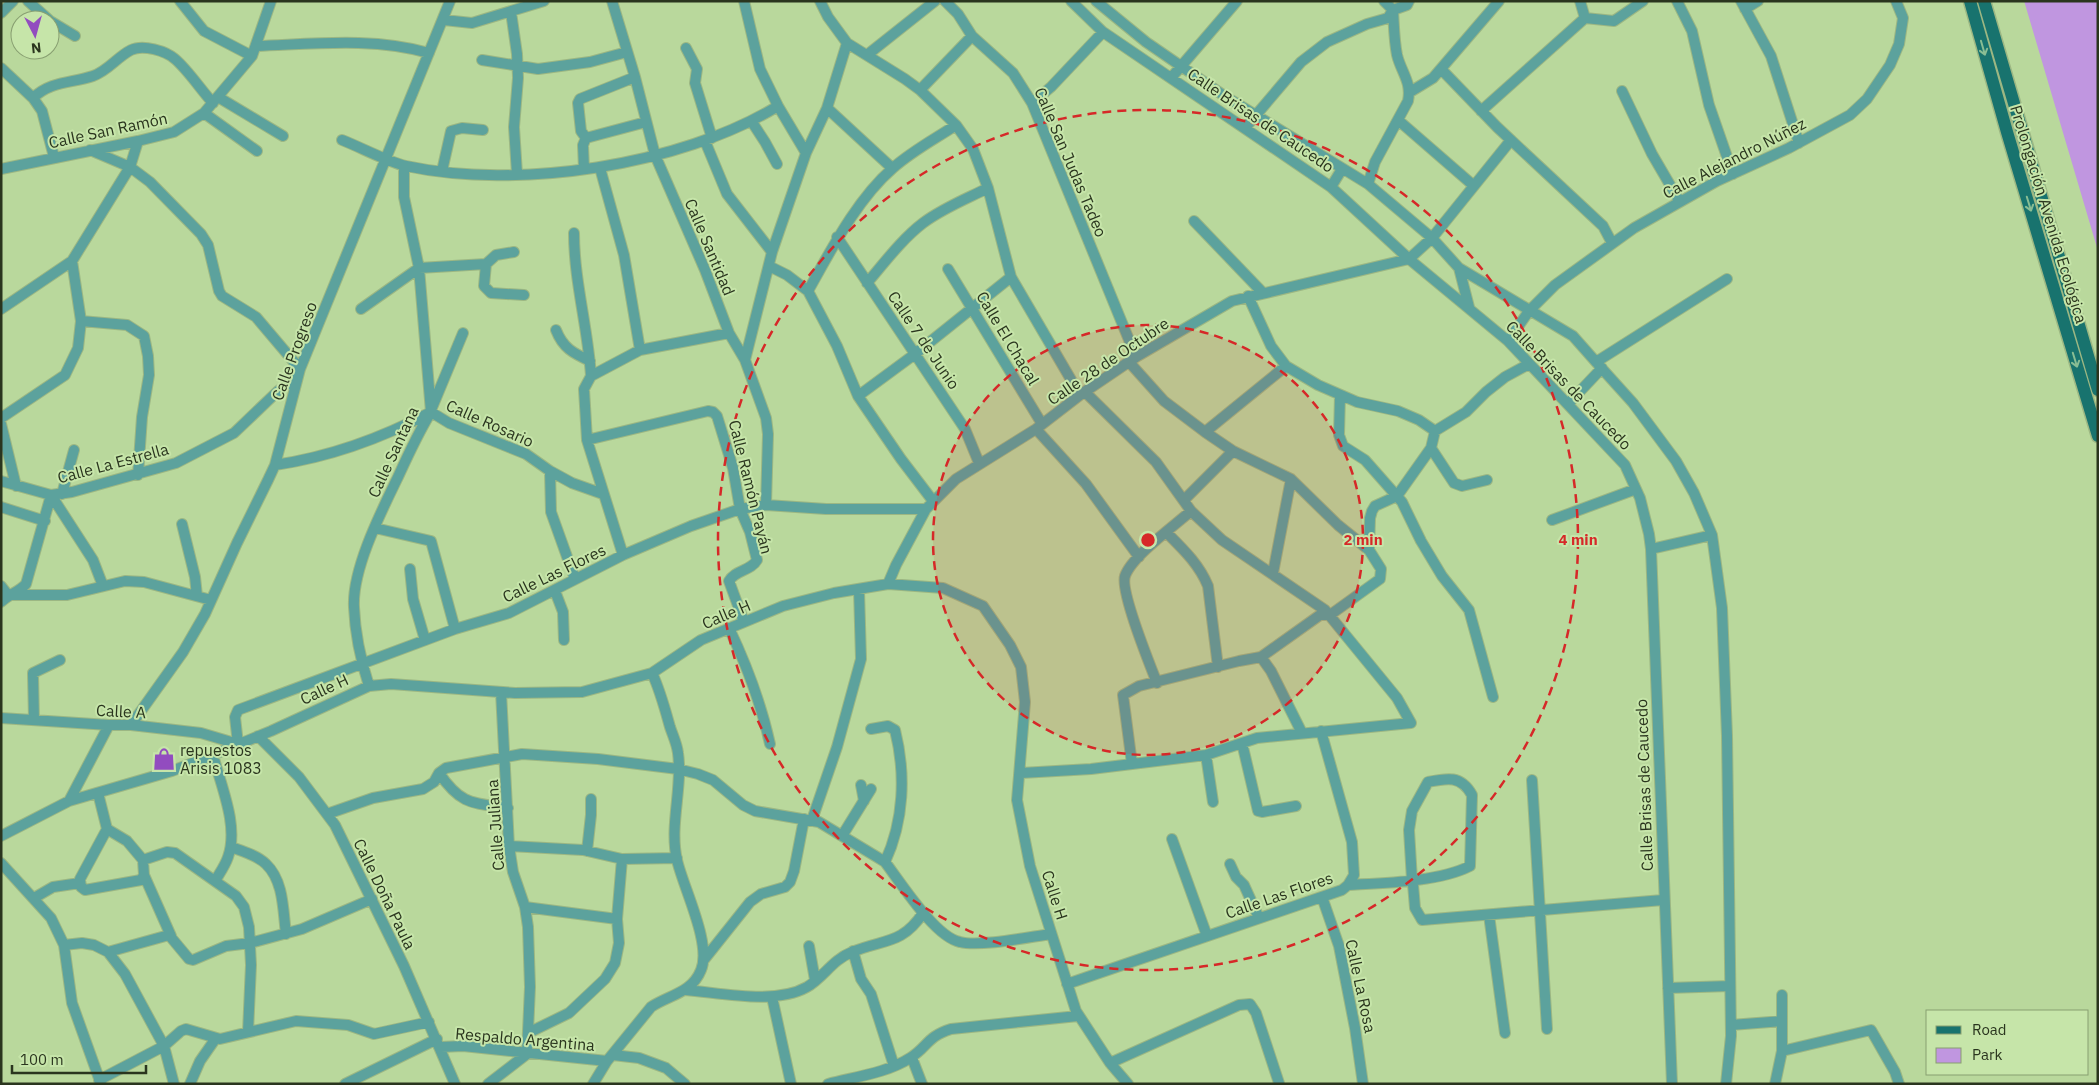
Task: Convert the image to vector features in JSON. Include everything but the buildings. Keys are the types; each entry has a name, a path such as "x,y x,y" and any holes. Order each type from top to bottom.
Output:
{"main road":[{"name":"Prolongación Avenida Ecológica","path":"1970,1 2098,436"},
{"name":"Prolongación Avenida Ecológica","path":"1984,1 2098,390"}],"street":[{"path":"1,13 13,1"},
{"path":"28,1 37,10"},
{"path":"180,1 204,31 252,56"},
{"name":"Calle San Ramón","path":"1,169 174,132 204,113 252,56 271,1"},
{"name":"Calle Progreso","path":"131,725 183,652 212,600 275,465 299,373 385,158 444,20 450,1"},
{"path":"444,20 472,23 544,1"},
{"name":"Calle Santidad","path":"612,1 635,76 654,155 705,270 729,333 745,360 766,418 768,434 766,505"},
{"path":"744,1 760,68 778,106 806,153"},
{"path":"820,1 828,17 847,43 920,90 956,125 973,149 988,188 1012,277 1083,394 1156,462 1191,511 1222,540 1325,610 1397,698 1411,723 1257,738 1206,755 1091,769 1021,773"},
{"path":"867,55 935,1"},
{"name":"Calle San Judas Tadeo","path":"945,1 958,14 972,36 997,56 1013,73 1032,103 1132,360 1164,401 1205,432 1233,451 1292,479 1338,525 1368,550 1381,569 1380,579 1330,616 1320,616 1261,657"},
{"name":"Calle Brisas de Caucedo","path":"1071,1 1105,33 1331,187 1409,259 1508,341 1625,465 1636,489 1649,534 1651,549 1663,900 1672,1084"},
{"path":"1096,1 1118,21 1223,95 1257,114 1368,184 1432,238 1459,268 1572,336 1633,403 1676,461 1694,493 1712,535 1722,608 1727,736 1730,986 1730,1025 1726,1084"},
{"path":"1172,78 1237,1"},
{"path":"1368,184 1376,162 1410,92 1409,84 1398,55 1393,10 1384,1"},
{"path":"1245,128 1301,62 1327,42 1367,24 1388,18 1393,10 1407,5 1409,1"},
{"path":"1410,92 1433,78 1499,1"},
{"path":"1580,1 1585,18"},
{"path":"1677,1 1692,31 1709,104 1733,174"},
{"path":"1758,1 1743,5 1771,56 1799,143"},
{"name":"Calle Alejandro Núñez","path":"1508,341 1529,310 1555,285 1634,228 1733,174 1799,143 1850,115 1867,99 1890,65 1899,44 1903,18 1896,1"},
{"path":"1481,111 1585,18 1614,20 1637,3"},
{"path":"511,12 517,66 514,127 517,174"},
{"path":"1032,103 1051,87 1118,21"},
{"path":"60,27 75,36"},
{"path":"920,90 972,36"},
{"path":"257,46 354,43 404,46 429,53"},
{"path":"745,360 772,252 806,153 827,108 847,43"},
{"path":"33,98 45,87 98,75 126,53 134,49 143,48 156,50 172,57 216,100 283,136"},
{"path":"686,48 697,69 695,83 708,139 727,194 772,252"},
{"path":"482,60 538,69 590,62 627,52"},
{"path":"1,68 33,98 42,112 54,157"},
{"path":"1441,69 1481,111 1603,226 1612,243"},
{"path":"586,138 581,131 578,103 580,99 635,76"},
{"path":"1622,91 1652,154 1680,202"},
{"path":"342,140 404,166 464,174 517,174 600,168 708,139 752,122 778,106"},
{"path":"827,108 892,168"},
{"path":"204,113 257,151"},
{"path":"1398,120 1474,186"},
{"path":"584,169 583,144 586,138 646,122"},
{"path":"752,122 766,142 777,164"},
{"path":"808,291 838,238 878,182 907,156 956,125"},
{"path":"442,171 451,131 462,128 483,130"},
{"path":"1409,259 1432,238 1511,140"},
{"path":"1,309 72,261 130,168 138,141"},
{"path":"90,150 130,168 150,182 205,239 222,296 256,317 299,373"},
{"name":"Calle Santana","path":"369,686 362,664 354,606 360,565 420,430 431,412 418,268 404,197 404,166"},
{"path":"600,168 624,256 640,350"},
{"path":"1331,187 1342,169"},
{"path":"867,283 906,238 923,223 942,211 988,188"},
{"path":"1194,221 1264,293"},
{"path":"574,233 574,261 586,329 591,376 584,389 586,440 623,556"},
{"name":"Calle 7 de Junio","path":"838,238 964,429 980,463"},
{"path":"361,309 418,268 486,264 496,255 514,252"},
{"name":"Calle 28 de Octubre","path":"888,584 896,565 926,510 956,479 1039,426 1132,360 1232,301 1409,259"},
{"path":"1,418 65,375 78,348 81,321 72,261"},
{"path":"486,264 484,286 488,291 492,293 524,295"},
{"path":"770,266 787,275 808,291 836,346 858,396 933,501"},
{"path":"1459,268 1469,307"},
{"name":"Calle El Chacal","path":"948,269 973,308 1039,426 1086,484 1138,557"},
{"path":"858,396 915,354 1012,277"},
{"path":"1568,404 1599,365 1727,279"},
{"path":"1248,296 1271,346 1286,366 1318,385 1340,395 1357,402 1398,411 1419,420 1435,431"},
{"path":"81,321 101,321 127,325 144,336 149,375 141,426 138,475"},
{"path":"556,330 568,350 590,360"},
{"path":"431,412 463,333"},
{"path":"591,376 640,350 729,333"},
{"path":"1368,550 1372,511 1375,506 1397,496 1431,448 1435,431 1466,412 1486,392 1505,377 1529,364"},
{"path":"1205,432 1286,366"},
{"name":"Calle La Estrella","path":"1,481 51,495 62,494 138,475 176,463 234,433 299,373"},
{"path":"1340,395 1338,435 1343,446 1365,460 1402,502 1421,541 1442,576 1468,610 1493,697"},
{"name":"Calle Ramón Payán","path":"586,440 708,411 713,412 717,416 733,468 740,509 750,532 757,560 753,566 734,574 729,581 744,622"},
{"name":"Calle Rosario","path":"275,465 304,460 354,445 403,427 431,412 449,422 526,454 550,471 572,483 603,494"},
{"path":"1,424 16,486"},
{"path":"1431,448 1454,483 1462,486 1487,480"},
{"path":"62,494 74,450"},
{"path":"1184,500 1233,451"},
{"path":"550,471 551,512 575,579"},
{"path":"1273,573 1292,479"},
{"path":"1552,520 1636,489"},
{"path":"5,599 26,584 51,495"},
{"path":"51,495 93,560 103,586"},
{"name":"Calle Las Flores","path":"238,744 235,713 238,710 455,629 509,613 623,556 691,526 740,509 766,505 826,509 926,510"},
{"path":"1,507 45,521"},
{"path":"1157,683 1125,587 1125,576 1138,557 1191,511"},
{"path":"182,524 195,577 197,596"},
{"path":"375,528 431,541 455,629"},
{"path":"1166,532 1194,560 1205,578 1208,586 1218,666"},
{"path":"1651,549 1712,535"},
{"path":"410,569 413,599 425,640"},
{"path":"5,599 67,595 125,581 144,582 212,600"},
{"name":"Calle H","path":"1,836 69,801 172,770 213,755 369,686 391,684 501,692 582,692 652,673 701,640 783,606 834,593 888,584 943,588 983,606 1010,645 1021,667 1026,702 1021,773 1017,800 1030,866 1078,1016 1122,1082"},
{"path":"1,586 5,599"},
{"path":"686,990 701,970 704,961 750,902 761,894 785,887 790,882 808,819 837,747 861,659 859,590"},
{"path":"555,591 563,612 564,640"},
{"path":"729,628 748,666 770,744"},
{"path":"1132,764 1124,695 1139,686 1261,657 1271,671 1302,733"},
{"path":"34,720 33,673 60,660"},
{"path":"652,673 678,753 675,822 676,858 696,917 704,961"},
{"name":"Calle Juliana","path":"501,692 506,756 509,846 512,872 525,907 528,927 527,1054"},
{"name":"Calle A","path":"1,718 109,726 131,725 202,734 238,744"},
{"path":"69,801 109,726"},
{"path":"871,730 888,726 895,730 902,784 898,826 885,862"},
{"name":"Calle Las Flores","path":"1067,984 1322,897 1348,886 1354,875 1352,842 1320,731"},
{"name":"Calle Doña Paula","path":"258,736 299,777 335,825 372,899 456,1084"},
{"path":"1242,743 1258,811 1262,812 1296,806"},
{"path":"326,814 373,798 423,789 434,782 446,768 506,756 522,754 598,758 678,769 713,780 743,806 755,811 819,822 885,862 923,913 946,936 959,942 976,943 1051,934"},
{"path":"213,755 227,807 230,847 227,859 215,881"},
{"path":"1206,755 1214,802"},
{"path":"439,774 449,788 462,798 481,804 508,808"},
{"path":"1348,886 1412,880 1460,871 1470,866 1472,795 1467,786 1449,778 1428,782 1412,812 1410,830 1412,880 1415,908 1422,920 1663,900"},
{"path":"1532,780 1547,1029"},
{"path":"861,785 864,801"},
{"path":"842,836 871,789"},
{"path":"80,883 107,829 98,793"},
{"path":"588,851 591,799"},
{"path":"107,829 127,841 143,860 144,876 171,936 189,958 193,960 226,946 250,943 286,934 372,899"},
{"path":"1172,839 1207,936"},
{"path":"509,846 588,851 622,859 676,858"},
{"path":"230,847 265,863 275,876 281,892 286,934"},
{"path":"143,860 167,852 175,853 236,896 244,908 249,927 251,965 248,1032"},
{"path":"528,1034 569,1013 605,979 616,963 619,943 617,919 622,859"},
{"path":"1,863 51,918 64,945 72,1003 100,1082 164,1046 180,1031 186,1029 216,1038 296,1021 348,1025 374,1034 429,1022"},
{"path":"1230,864 1236,877 1244,885 1259,918"},
{"path":"80,883 81,887 85,890 141,880 144,876"},
{"path":"34,898 53,887 80,883"},
{"name":"Calle La Rosa","path":"1322,897 1339,946 1355,1028 1363,1084"},
{"path":"525,907 617,919"},
{"path":"593,1084 610,1058 651,1008 660,1001 686,990 772,997 800,990 815,980 837,958 853,951 889,941 906,933 914,926 923,913"},
{"path":"1489,915 1505,1033"},
{"path":"108,952 164,936 171,936"},
{"path":"64,945 88,944 108,952 125,974 164,1046 174,1084"},
{"path":"809,946 815,980"},
{"path":"853,951 861,979 871,994 894,1066"},
{"path":"1668,988 1730,986"},
{"path":"1775,1084 1782,1051 1782,995"},
{"path":"772,997 791,1084"},
{"path":"1110,1063 1240,1005 1250,1004 1256,1013 1279,1083"},
{"path":"828,1084 894,1066 912,1058 932,1037 951,1029 1078,1016"},
{"path":"1730,1025 1782,1021"},
{"path":"1782,1051 1871,1030 1895,1072 1899,1084"},
{"path":"190,1084 200,1061 216,1038"},
{"path":"344,1084 439,1043"},
{"name":"Respaldo Argentina","path":"439,1043 527,1054 639,1058 666,1068 685,1084"},
{"path":"488,1084 527,1054"},
{"path":"912,1058 922,1084"}],"green space":[{"path":"2024,1 2098,1 2098,251 2025,4"}],"place":[{"name":"repuestos Arisis 1083","path":"164,759"}]}
